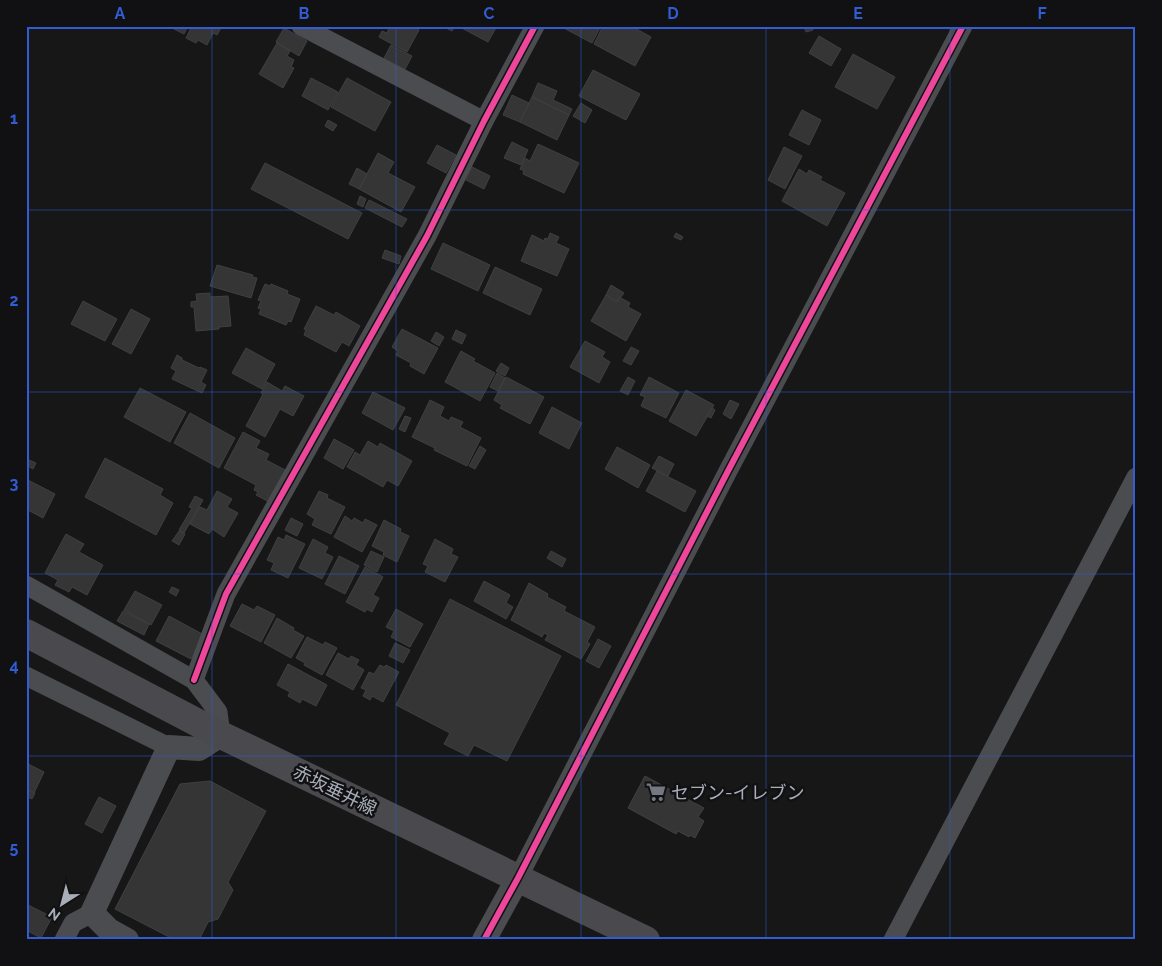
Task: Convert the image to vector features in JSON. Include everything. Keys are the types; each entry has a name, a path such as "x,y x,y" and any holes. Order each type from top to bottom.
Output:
{"main road":[{"name":"赤坂垂井線","path":"26,633 221,735 646,940"}],"street":[{"path":"300,26 484,121"},
{"path":"194,680 226,594 427,236 484,121 535,26"},
{"path":"484,940 518,878 728,471 963,26"},
{"path":"893,940 1136,477"},
{"path":"26,585 194,680 218,712 221,735 199,749 169,747 26,676"},
{"path":"64,940 73,923 92,913 169,747"},
{"path":"92,913 109,930 127,940"}],"building":[{"path":"168,26 188,26 184,34"},
{"path":"192,26 222,26 217,35 213,33 207,45 198,40 196,43 186,38"},
{"path":"390,26 412,26 419,30 407,52 379,37 382,31 387,33"},
{"path":"442,26 453,26 454,27 452,31"},
{"path":"458,26 497,26 488,42"},
{"path":"560,26 601,26 592,43"},
{"path":"603,26 631,26 651,37 635,66 594,44"},
{"path":"804,26 812,26 813,30 806,32"},
{"path":"284,28 307,41 299,56 276,42"},
{"path":"819,36 841,49 831,66 809,53"},
{"path":"277,43 290,51 287,56 294,60 291,67 294,68 283,88 259,74"},
{"path":"391,45 412,56 404,71 383,60"},
{"path":"853,54 895,77 877,109 835,87"},
{"path":"593,70 640,94 626,120 579,96"},
{"path":"311,78 338,92 328,110 302,96"},
{"path":"347,78 391,102 375,131 331,107"},
{"path":"538,83 557,91 553,100 572,109 569,115 532,97"},
{"path":"512,95 529,103 520,122 503,115"},
{"path":"532,97 569,115 557,140 520,122"},
{"path":"581,103 592,110 585,123 573,116"},
{"path":"802,110 821,120 809,145 789,135"},
{"path":"328,120 337,125 333,131 325,126"},
{"path":"512,142 528,150 521,165 504,158"},
{"path":"538,144 579,163 564,193 523,174 524,171 520,169 525,158 530,161"},
{"path":"437,145 456,155 446,173 427,163"},
{"path":"784,147 802,156 785,189 768,180"},
{"path":"378,153 394,162 388,173 415,187 401,212 359,189"},
{"path":"265,163 362,213 348,239 251,189"},
{"path":"472,167 490,176 484,189 466,180"},
{"path":"357,168 367,174 359,189 349,184"},
{"path":"799,169 807,174 809,170 822,177 820,180 845,193 827,226 782,201"},
{"path":"360,196 366,199 363,207 357,204"},
{"path":"369,200 407,219 402,227 365,208"},
{"path":"550,233 559,237 556,243 569,249 557,276 521,261 532,235 544,241 545,238 548,239"},
{"path":"676,233 683,237 681,240 674,237"},
{"path":"443,243 490,265 478,291 431,269"},
{"path":"385,250 401,256 399,264 382,258"},
{"path":"217,265 253,275 252,277 257,278 251,298 210,286"},
{"path":"495,267 542,289 530,315 483,293"},
{"path":"265,284 270,286 271,284 288,291 287,294 300,299 291,322 288,321 286,325 259,314 261,309 258,308 261,301 258,300"},
{"path":"611,285 624,293 617,302 606,295"},
{"path":"210,293 210,297 228,296 231,326 196,331 194,307 191,307 191,302 197,301 196,294"},
{"path":"606,295 617,302 619,297 621,298 630,303 628,307 641,314 626,341 591,321"},
{"path":"83,301 117,319 105,341 71,324"},
{"path":"316,306 334,315 336,312 360,326 349,346 342,342 336,352 304,335 306,330 304,329"},
{"path":"131,309 150,319 131,354 112,344"},
{"path":"402,329 438,348 424,374 410,366 411,363 396,355 398,351 392,347"},
{"path":"456,330 466,335 462,344 452,339"},
{"path":"436,332 444,337 439,346 431,341"},
{"path":"585,341 605,352 602,357 610,362 599,383 570,367"},
{"path":"631,347 639,351 631,365 623,361"},
{"path":"246,348 275,364 262,389 232,373"},
{"path":"461,351 475,359 473,361 495,373 480,401 445,382"},
{"path":"177,355 182,360 207,370 201,382 206,385 202,393 172,379 176,371 171,368"},
{"path":"501,363 509,368 505,376 496,371"},
{"path":"497,373 505,378 498,391 490,387"},
{"path":"506,377 544,397 530,424 500,408 502,405 494,400"},
{"path":"628,377 635,381 628,395 620,391"},
{"path":"649,377 679,393 666,418 641,406 645,397 640,395"},
{"path":"267,382 282,391 285,386 304,396 293,416 280,409 265,437 246,426 263,394 261,393"},
{"path":"140,388 186,412 170,442 124,417"},
{"path":"686,390 714,405 696,436 669,421"},
{"path":"373,392 405,408 393,430 362,413"},
{"path":"430,400 444,407 440,416 449,421 451,417 463,422 460,427 481,438 467,466 412,437"},
{"path":"730,400 739,404 731,419 723,414"},
{"path":"552,407 582,423 569,449 539,433"},
{"path":"712,408 715,410 711,418 707,416"},
{"path":"190,413 235,438 219,468 174,443"},
{"path":"405,416 411,418 405,432 399,429"},
{"path":"243,432 260,441 256,448 269,454 266,460 289,472 273,504 256,495 258,492 254,490 256,485 224,468"},
{"path":"334,439 354,450 343,469 324,458"},
{"path":"368,441 378,447 380,443 412,461 398,486 387,480 383,487 347,467 355,452 360,455"},
{"path":"480,446 486,450 475,469 469,466"},
{"path":"617,447 650,465 638,488 605,469"},
{"path":"659,456 674,464 668,476 652,468"},
{"path":"105,458 163,489 160,495 173,503 156,535 85,497"},
{"path":"29,460 36,463 33,469 26,465"},
{"path":"657,471 696,491 685,512 646,491"},
{"path":"26,479 55,494 43,518 26,509"},
{"path":"217,491 232,499 227,507 238,513 224,537 212,529 209,534 190,524 200,507 207,510"},
{"path":"319,491 328,495 327,498 345,507 331,534 312,525 315,519 307,514"},
{"path":"195,496 203,500 184,533 179,530 192,508 189,507"},
{"path":"345,516 352,521 354,518 363,523 365,519 377,525 362,552 334,537"},
{"path":"291,518 303,524 297,536 285,530"},
{"path":"384,520 401,529 400,532 409,536 397,562 383,555 384,552 372,546"},
{"path":"179,531 185,534 179,545 172,541"},
{"path":"66,534 84,544 79,552 103,565 87,595 72,587 69,592 55,585 58,580 45,573"},
{"path":"286,535 305,544 288,578 271,570 274,563 267,560 278,537 284,540"},
{"path":"313,539 328,547 325,553 333,557 322,579 299,568"},
{"path":"435,539 453,549 451,554 458,557 445,582 425,572 428,566 423,564"},
{"path":"371,551 384,557 377,572 364,565"},
{"path":"551,551 566,559 562,567 547,558"},
{"path":"339,556 359,566 345,594 325,584"},
{"path":"365,567 383,577 373,595 379,598 372,612 367,609 365,612 346,602"},
{"path":"484,581 510,595 506,603 513,607 506,619 474,601"},
{"path":"529,583 548,594 547,597 566,607 564,611 595,627 587,642 590,644 581,659 545,640 548,635 544,633 542,637 511,620"},
{"path":"172,587 179,590 176,596 169,592"},
{"path":"135,591 162,605 151,625 124,610"},
{"path":"450,599 561,656 507,761 474,745 468,756 444,744 450,733 396,705"},
{"path":"242,604 254,610 257,606 275,615 261,642 230,626"},
{"path":"396,609 423,624 410,647 391,637 394,631 386,627"},
{"path":"123,611 149,624 144,635 117,621"},
{"path":"169,616 204,635 191,659 156,641"},
{"path":"277,618 304,636 291,658 264,643"},
{"path":"307,637 323,645 325,642 337,648 322,675 296,658"},
{"path":"598,639 611,646 599,668 586,661"},
{"path":"395,643 410,650 403,663 389,656"},
{"path":"338,653 349,659 351,656 359,660 356,665 364,670 353,690 326,675"},
{"path":"288,664 327,685 316,706 302,699 300,703 288,696 290,692 277,685"},
{"path":"380,665 384,667 386,665 399,672 383,702 372,696 370,700 363,696 366,690 361,688 369,672 374,674"},
{"path":"28,764 44,772 34,793 26,789 26,767"},
{"name":"セブン-イレブン","path":"645,776 704,808 698,817 704,821 695,838 678,831 676,834 628,808"},
{"path":"210,781 266,811 228,882 233,890 218,919 208,922 199,940 175,940 115,909 180,784"},
{"path":"26,789 35,793 32,799 26,796"},
{"path":"99,797 116,806 102,833 85,824"},
{"path":"26,904 52,917 41,938 26,930"}],"cycle path":[{"path":"194,680 226,594 427,236 484,121 535,26"},
{"path":"484,940 518,878 728,471 963,26"}],"place":[{"name":"セブン-イレブン","path":"656,792"}]}
